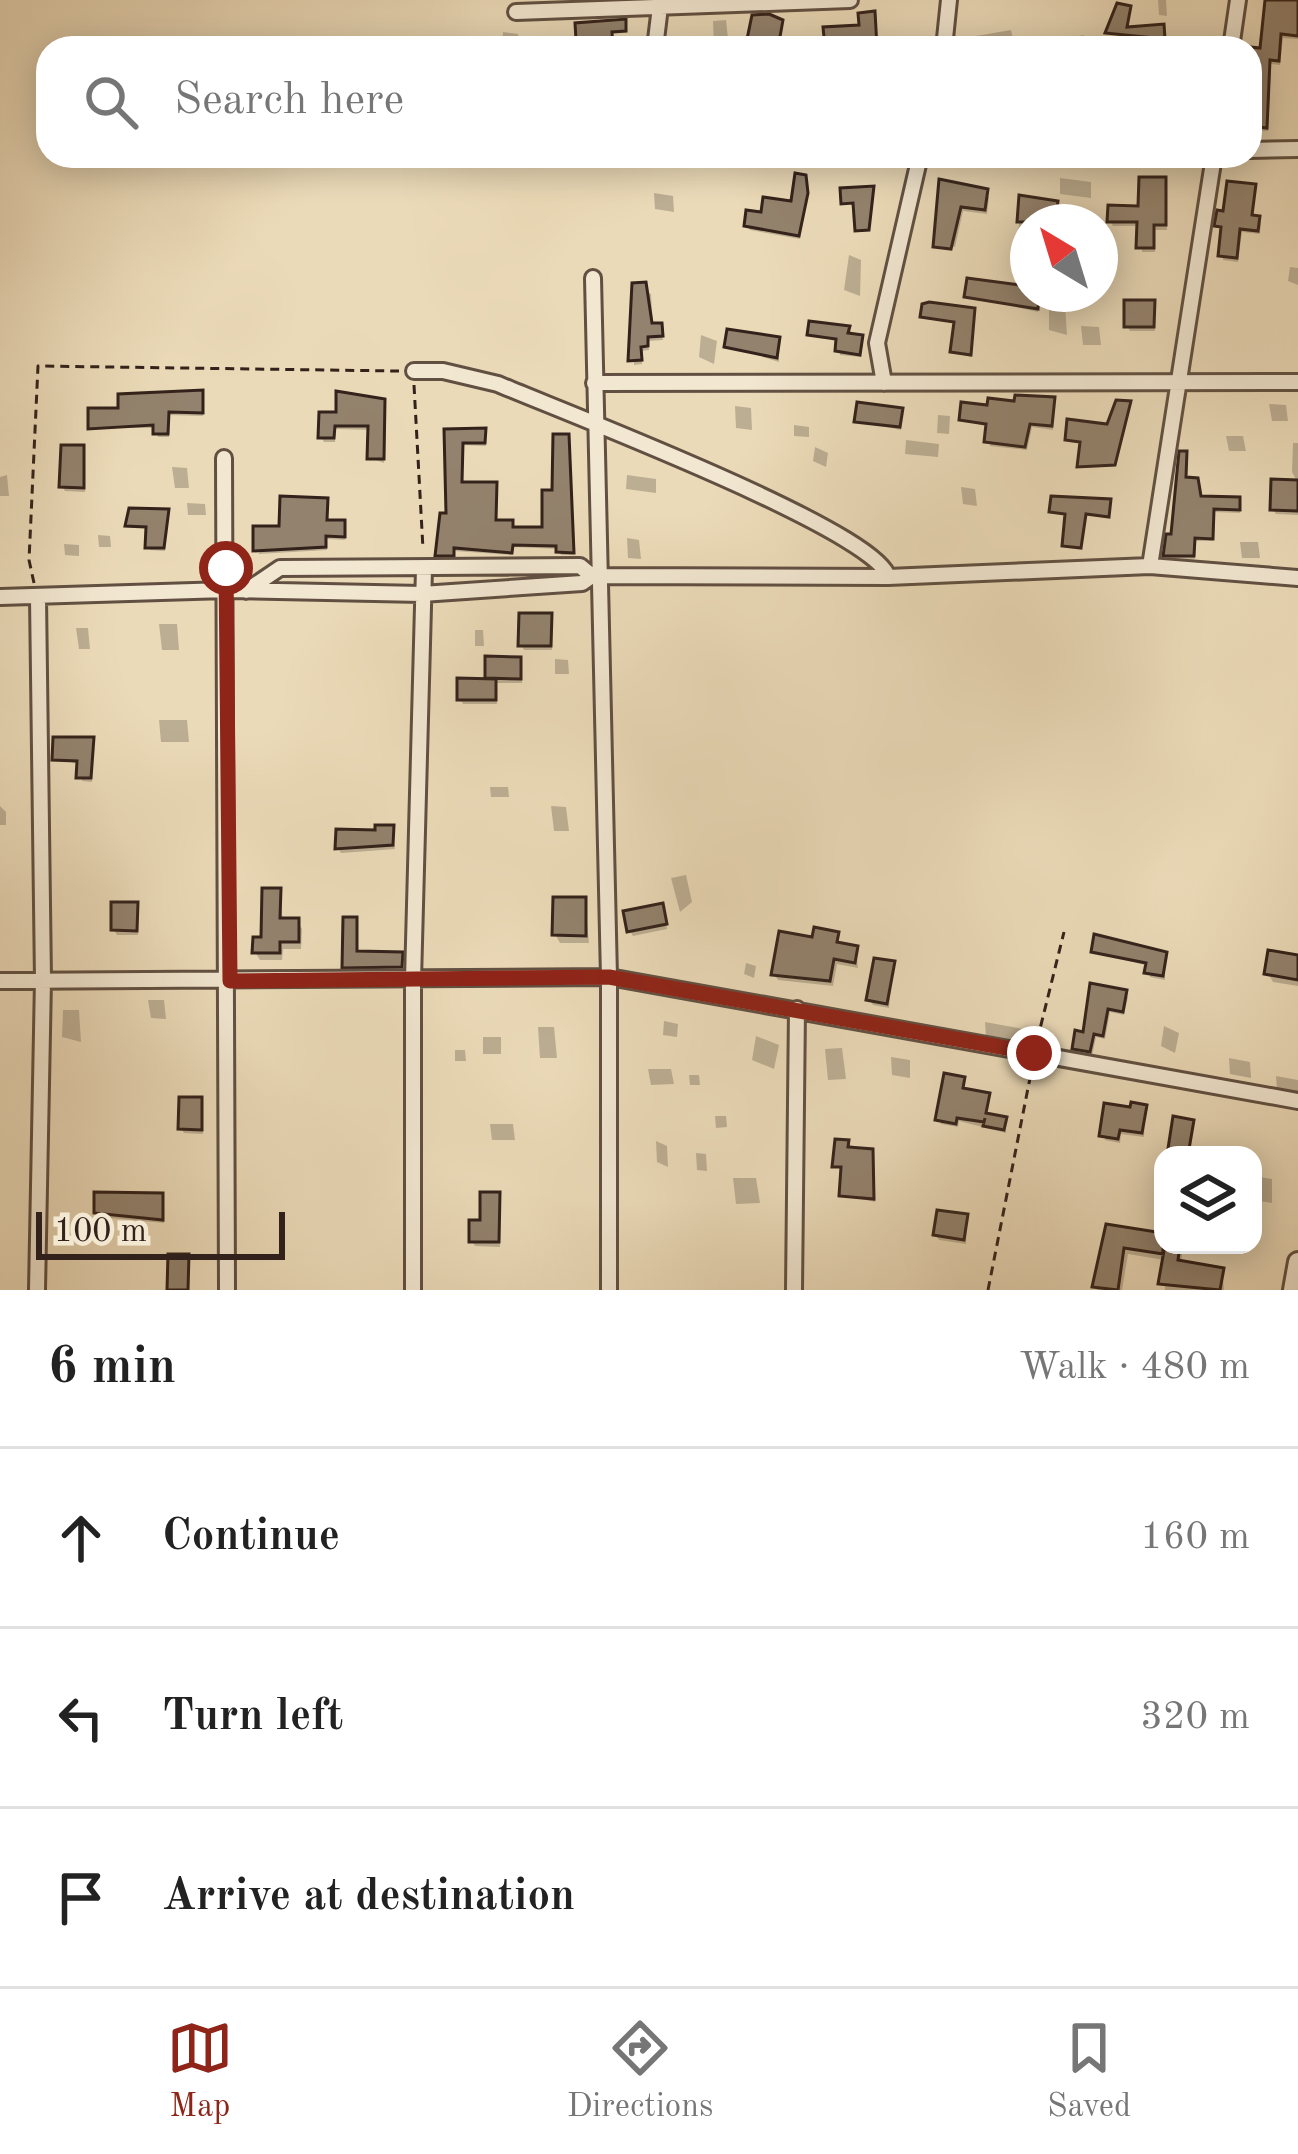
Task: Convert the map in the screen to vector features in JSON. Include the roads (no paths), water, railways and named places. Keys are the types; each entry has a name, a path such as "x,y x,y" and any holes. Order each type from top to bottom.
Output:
{"street":[{"path":"516,12 850,0"},
{"path":"945,36 949,0"},
{"path":"1233,36 1238,0"},
{"path":"656,36 660,7"},
{"path":"1262,150 1298,149"},
{"path":"884,383 877,343 917,168"},
{"path":"1150,566 1212,168"},
{"path":"593,278 595,576 609,977 609,1290"},
{"path":"413,371 443,371 498,384 814,518 880,560 888,577"},
{"path":"594,383 1298,382"},
{"path":"224,458 230,981 227,1290"},
{"path":"246,591 280,568 580,566 595,576"},
{"path":"0,597 226,590 422,594 582,583 595,576 888,577 1150,566 1298,578"},
{"path":"413,1290 413,980 424,569"},
{"path":"37,1290 43,980 38,598"},
{"path":"0,981 609,977 1298,1101"},
{"path":"794,1290 797,1009"},
{"path":"1293,1290 1298,1262"}]}
